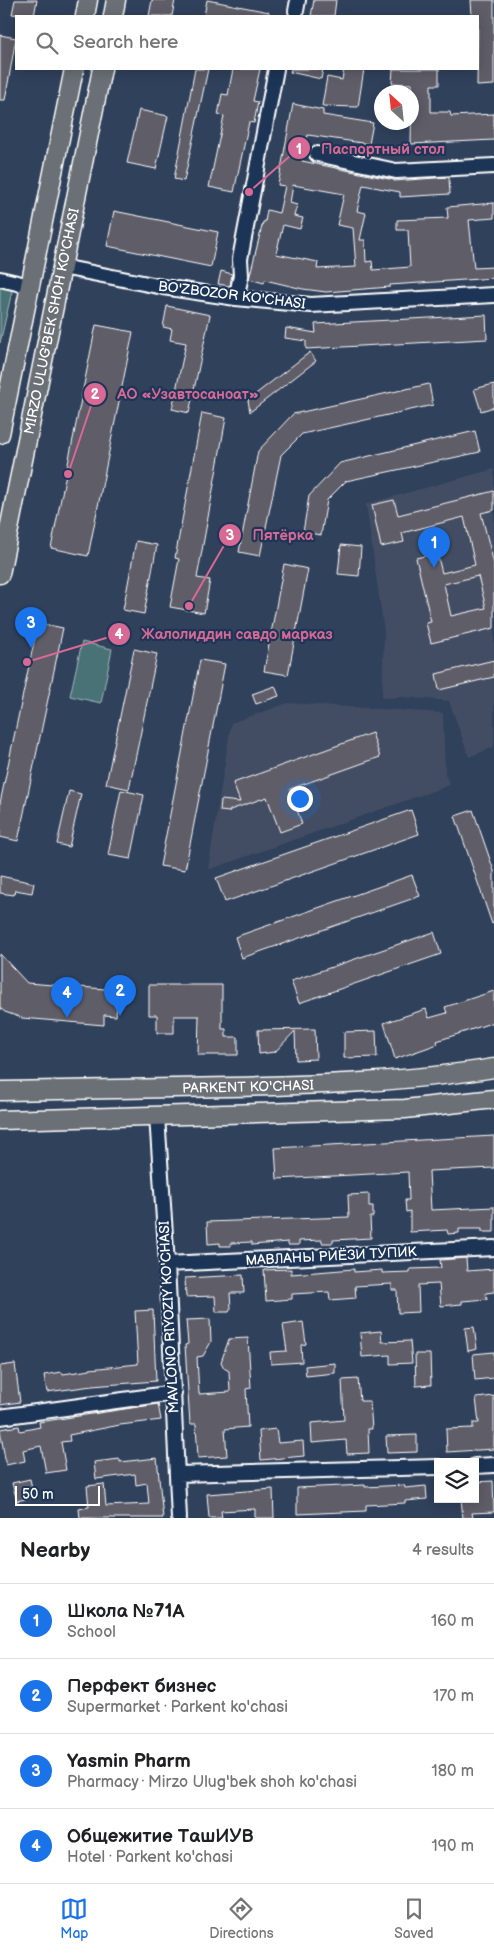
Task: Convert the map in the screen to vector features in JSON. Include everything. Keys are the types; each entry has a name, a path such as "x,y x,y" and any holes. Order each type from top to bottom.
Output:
{"main road":[{"path":"84,15 88,0"},
{"path":"113,15 116,0"},
{"name":"MIRZO ULUG'BEK SHOH KO'CHASI","path":"0,434 74,70"},
{"name":"MIRZO ULUG'BEK SHOH KO'CHASI","path":"0,574 102,70"},
{"path":"35,262 62,267"},
{"name":"PARKENT KO'CHASI","path":"0,1091 275,1086 393,1080 452,1075 494,1068"},
{"name":"PARKENT KO'CHASI","path":"0,1120 405,1109 494,1099"}],"street":[{"path":"236,298 241,276 240,259 276,70"},
{"path":"317,154 396,171 494,166"},
{"name":"BO'ZBOZOR KO'CHASI","path":"62,267 163,287 236,298 311,305 494,295"},
{"path":"0,279 30,286"},
{"name":"MAVLONO RIYOZIY KO'CHASI","path":"157,1116 167,1264 179,1518"},
{"name":"МАВЛАНЫ РИЁЗИ ТУПИК","path":"167,1264 494,1248"},
{"path":"0,1416 174,1393"},
{"path":"479,1466 494,1465"},
{"path":"178,1474 434,1467"}],"shaded area":[{"path":"494,469 494,747 469,757 449,701 401,697 382,698 384,632 366,504"},
{"path":"288,703 443,713 445,774 450,785 208,870 231,723"}],"green space":[{"path":"0,285 13,287 0,343"},
{"path":"82,642 112,649 101,703 70,696"}],"building":[{"path":"15,0 37,0 34,15 12,14"},
{"path":"152,0 175,0 172,15 149,15"},
{"path":"207,0 269,12 269,15 204,15"},
{"path":"314,0 336,0 334,15 311,15"},
{"path":"471,0 494,0 494,85 477,86 477,70 479,70 479,15 472,15"},
{"path":"0,35 15,38 15,44 5,100 0,100"},
{"path":"195,70 208,70 184,181 174,179"},
{"path":"233,70 260,70 253,101 258,102 254,123 249,122 234,192 209,187 224,116 218,115 222,94 228,95"},
{"path":"291,70 323,70 321,79 290,72"},
{"path":"344,70 364,70 358,107 322,106 327,77 342,80"},
{"path":"393,70 439,70 439,85 431,85 431,112 450,112 451,116 494,114 494,140 411,144 411,130 419,130 419,85 392,83"},
{"path":"293,104 323,110 323,115 373,123 369,144 308,135 302,161 394,181 449,177 450,194 400,197 400,192 363,185 357,211 366,213 360,240 365,240 366,262 372,261 373,270 410,267 408,230 397,230 397,220 448,218 447,207 494,203 494,218 469,220 474,268 494,267 494,278 390,285 390,287 326,292 265,280 264,283 249,279 267,210 279,213 285,186 278,185","holes":["293,185 344,194 337,225 353,228 356,267 317,269 318,262 276,254 283,225 300,229 303,218 294,216 297,205 290,203"]},
{"path":"139,110 168,116 156,169 127,163"},
{"path":"114,211 218,232 211,267 107,246"},
{"path":"221,271 232,274 230,286 218,284"},
{"path":"167,306 210,315 189,413 172,409 186,343 170,340 172,329 163,327"},
{"path":"486,315 487,339 306,349 306,341 285,338 286,328 316,333 315,324"},
{"path":"96,325 133,332 88,556 51,548"},
{"path":"310,352 316,361 250,412 248,400"},
{"path":"429,384 433,405 302,434 281,455 260,556 239,552 258,451 293,414"},
{"path":"494,384 494,407 481,411 474,389"},
{"path":"202,413 226,418 197,578 210,580 204,613 170,607 179,559 175,558"},
{"path":"475,431 480,452 346,481 327,500 321,535 303,532 309,496 340,463"},
{"path":"494,491 494,510 481,513 494,564 494,628 431,643 426,623 431,622 416,558 437,553 442,573 475,565 464,517 402,533 404,542 381,547 372,505 394,500 398,515","holes":["478,576 486,608 451,616 444,584"]},
{"path":"136,541 157,545 144,614 123,610"},
{"path":"341,545 361,547 359,576 338,574"},
{"path":"284,564 308,569 288,675 264,671"},
{"path":"38,623 63,628 18,841 0,837 0,803"},
{"path":"134,649 157,654 129,789 106,784"},
{"path":"200,660 225,664 185,870 160,866"},
{"path":"494,660 494,677 439,690 436,674"},
{"path":"275,686 279,696 256,704 252,694"},
{"path":"372,733 380,757 290,789 302,824 280,832 267,797 229,812 220,811 221,800 240,802 233,783"},
{"path":"121,790 144,795 131,859 108,855"},
{"path":"69,791 81,794 69,847 57,844"},
{"path":"411,810 419,834 225,902 216,878"},
{"path":"473,810 494,871 494,923 492,924 455,816"},
{"path":"412,875 420,896 242,958 235,937"},
{"path":"0,876 34,883 32,893 15,890 14,895 0,893"},
{"path":"434,932 441,954 299,1003 291,981"},
{"path":"0,954 27,983 118,990 116,1016 104,1015 104,1025 22,1018 5,1012 0,1008"},
{"path":"149,985 222,985 222,1029 226,1029 226,1037 238,1037 238,1055 198,1055 199,1016 174,1016 174,1033 157,1033 157,1015 149,1015"},
{"path":"494,991 494,1022 437,1041 438,1044 395,1059 384,1023 426,1009 429,1018 447,1013 445,1007"},
{"path":"315,1029 316,1059 296,1060 295,1031 275,1052 259,1054 258,1030"},
{"path":"376,1031 377,1057 344,1058 344,1032"},
{"path":"494,1136 494,1168 429,1171 431,1210 494,1207 494,1232 482,1232 482,1229 459,1229 459,1233 448,1234 447,1230 410,1232 410,1211 406,1212 405,1200 409,1200 408,1172 277,1179 275,1148"},
{"path":"369,1194 369,1206 373,1206 373,1217 370,1217 371,1238 333,1240 333,1243 322,1243 322,1240 299,1241 299,1245 288,1245 288,1242 252,1245 252,1242 231,1243 231,1246 220,1246 220,1243 208,1244 207,1222 349,1217 348,1195"},
{"path":"466,1258 467,1271 494,1269 494,1292 486,1293 487,1299 462,1301 462,1304 441,1306 439,1284 418,1285 419,1312 398,1313 397,1290 392,1290 392,1284 355,1286 356,1298 330,1300 329,1292 292,1294 292,1299 266,1301 264,1270 291,1269 291,1274 354,1269 354,1272 382,1270 382,1273 410,1272 410,1269 441,1268 440,1260"},
{"path":"243,1275 244,1293 230,1293 231,1308 229,1312 216,1312 215,1296 186,1297 185,1278"},
{"path":"153,1310 156,1381 47,1392 44,1375 138,1364 135,1311"},
{"path":"210,1319 211,1342 203,1356 197,1357 199,1394 230,1392 229,1371 224,1368 221,1362 229,1339 248,1338 251,1388 246,1389 248,1427 225,1429 227,1456 198,1458 196,1424 190,1424 185,1345 188,1344 186,1320"},
{"path":"303,1322 306,1344 301,1345 302,1362 271,1364 270,1352 287,1351 283,1325"},
{"path":"474,1327 477,1349 468,1351 465,1328"},
{"path":"381,1331 382,1342 410,1341 412,1363 390,1364 390,1355 362,1357 360,1333"},
{"path":"494,1352 494,1378 475,1380 473,1354"},
{"path":"415,1354 430,1354 431,1385 416,1386"},
{"path":"335,1363 335,1373 306,1376 305,1366"},
{"path":"15,1364 20,1402 0,1405 0,1366"},
{"path":"358,1379 360,1401 370,1401 372,1429 368,1429 369,1453 347,1454 346,1440 312,1443 311,1423 344,1420 342,1380"},
{"path":"494,1396 494,1449 447,1452 446,1429 473,1428 473,1423 479,1423 476,1398"},
{"path":"158,1404 161,1420 120,1425 69,1435 70,1441 61,1442 66,1470 46,1473 41,1446 23,1450 25,1461 6,1465 0,1429 19,1426 20,1431 40,1427 39,1422"},
{"path":"276,1429 278,1443 303,1441 304,1456 261,1460 259,1431"},
{"path":"417,1435 417,1452 387,1453 386,1436"},
{"path":"157,1458 163,1518 80,1518 79,1509 89,1507 87,1486 104,1484 106,1506 149,1504 147,1483 136,1485 135,1474 96,1479 94,1462 120,1459 120,1462"},
{"path":"30,1479 34,1497 17,1501 12,1483"},
{"path":"493,1481 494,1512 472,1513 473,1518 463,1518 461,1503 479,1503 479,1482"},
{"path":"365,1485 365,1487 404,1485 405,1488 426,1486 427,1499 405,1501 405,1503 366,1505 366,1511 297,1514 297,1488"},
{"path":"273,1489 274,1518 255,1518 255,1509 221,1511 222,1518 209,1518 207,1494"}],"place":[{"name":"Паспортный стол","path":"249,192"},
{"name":"АО «Узавтосаноат»","path":"68,474"},
{"name":"Школа №71А","path":"434,568"},
{"name":"Пятёрка","path":"189,606"},
{"name":"Yasmin Pharm","path":"31,648"},
{"name":"Жалолиддин савдо марказ","path":"27,662"},
{"name":"Перфект бизнес","path":"120,1016"},
{"name":"Общежитие ТашИУВ","path":"67,1018"}]}
